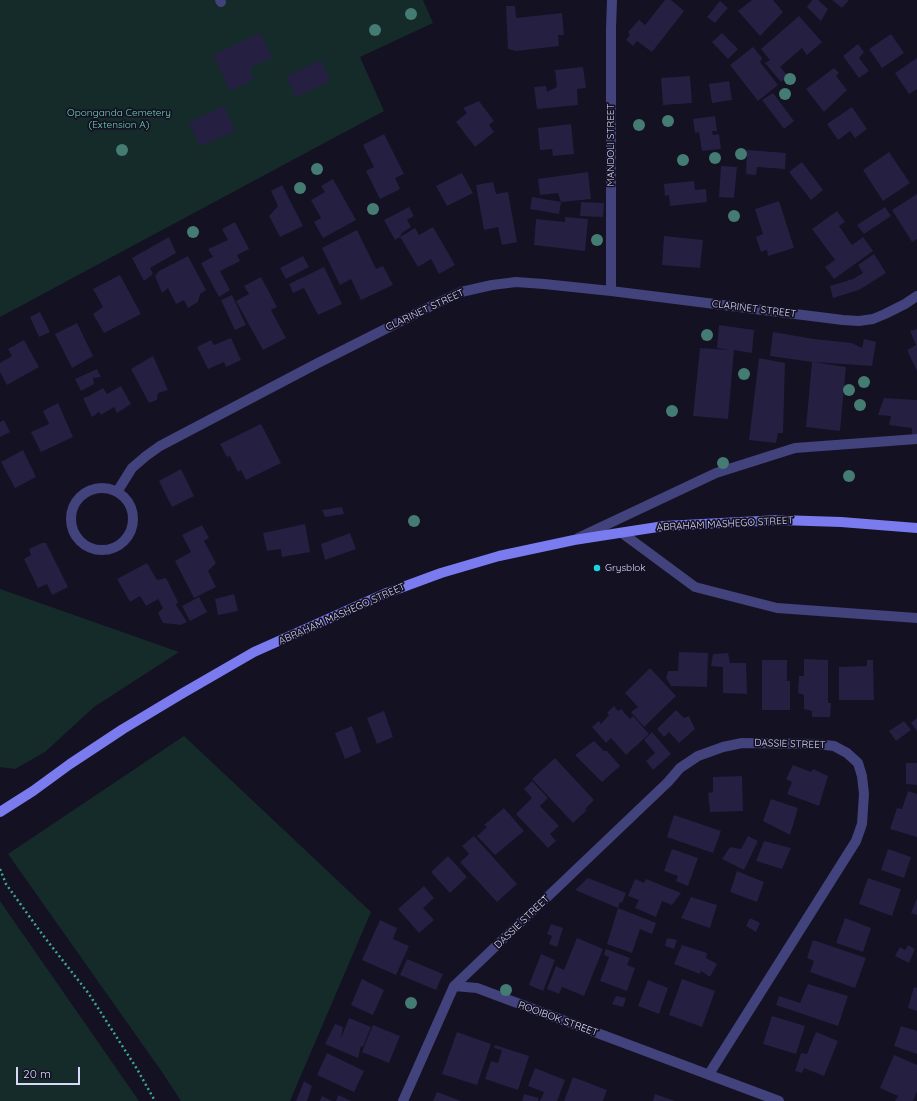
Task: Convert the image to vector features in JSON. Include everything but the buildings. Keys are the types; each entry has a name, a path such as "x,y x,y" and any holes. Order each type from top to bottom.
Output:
{"main road":[{"name":"ABRAHAM MASHEGO STREET","path":"0,812 123,729 254,652 384,594 441,573 499,556 574,540 664,526 780,520 841,522 917,528"}],"street":[{"name":"MANDOLI STREET","path":"611,291 612,0"},
{"name":"CLARINET STREET","path":"117,492 132,468 160,446 331,357 461,292 492,285 516,282 544,284 859,321 873,319 885,314 917,296"},
{"path":"574,540 716,473 795,448 917,439"},
{"path":"104,488 117,492 128,501 133,514 132,528 126,540 114,549 100,551 87,547 76,537 71,524 72,510 79,498 90,490 104,488"},
{"path":"622,533 696,587 777,608 917,618"},
{"name":"DASSIE STREET","path":"454,986 668,782 680,768 698,756 723,747 742,743 818,744 834,746 847,753 858,763 862,776 864,794 862,824 856,841 709,1074"},
{"path":"403,1101 454,986"},
{"name":"ROOIBOK STREET","path":"454,986 477,988 779,1101"}],"path":[{"path":"0,869 6,884 88,994 137,1069 155,1101"}],"green space":[{"name":"Oponganda Cemetery (Extension A)","path":"0,0 423,0 433,23 360,57 384,111 0,317"},
{"path":"0,589 179,652 94,707 45,752 15,769 0,767"},
{"path":"184,736 371,912 290,1101 181,1101 8,854"},
{"path":"0,901 139,1101 0,1101"}],"place":[{"name":"Grysblok","path":"597,568"}]}
